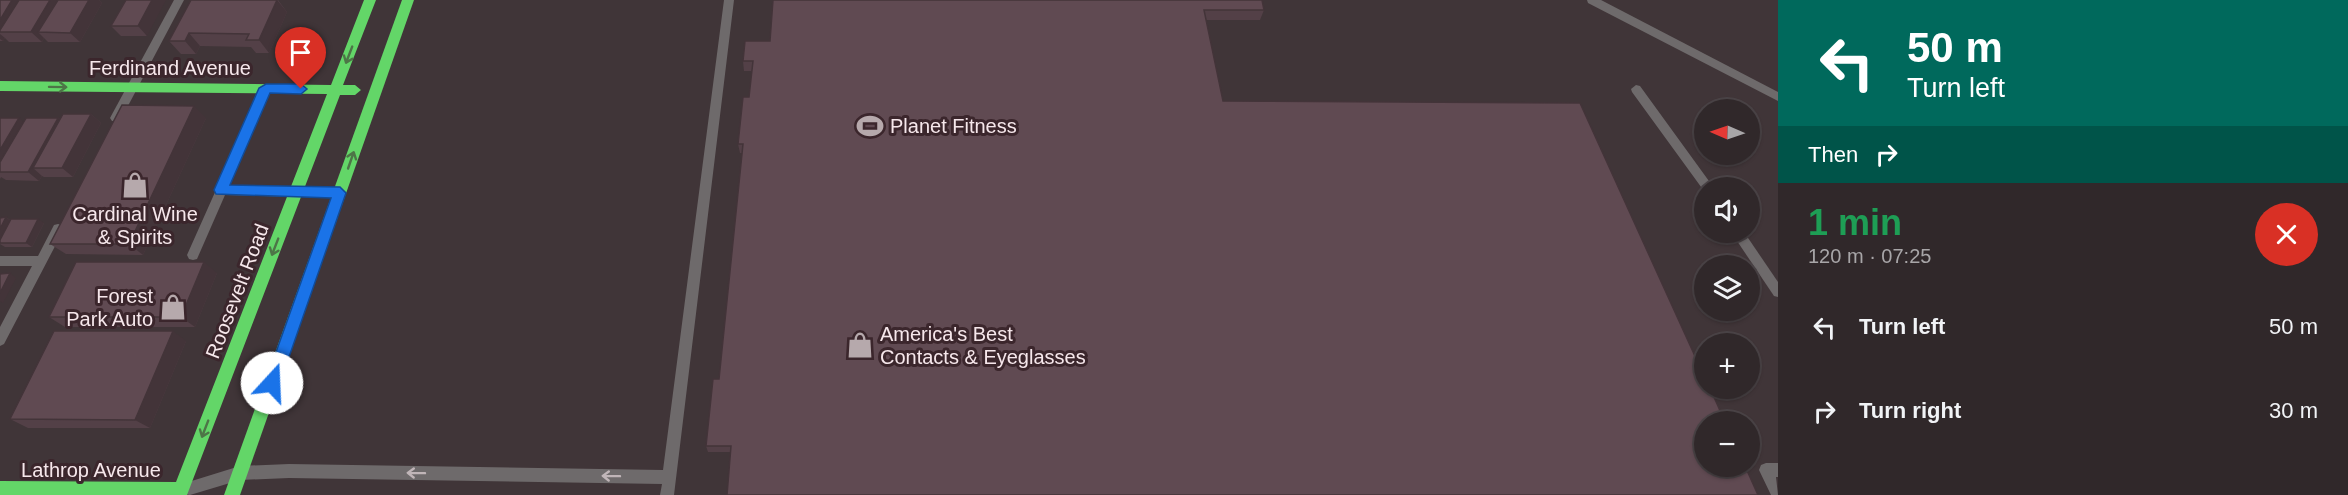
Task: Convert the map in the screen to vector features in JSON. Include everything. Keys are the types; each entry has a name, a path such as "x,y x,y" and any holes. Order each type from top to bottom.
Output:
{"main road":[{"name":"Roosevelt Road","path":"184,493 370,0"},
{"path":"232,495 408,0"},
{"name":"Ferdinand Avenue","path":"0,86 376,90"},
{"name":"Lathrop Avenue","path":"0,489 184,493"}],"lane":[{"path":"113,125 178,0"},
{"path":"667,495 729,0"},
{"path":"1592,0 1778,97"},
{"path":"193,255 266,88"},
{"path":"1636,89 1700,177"},
{"path":"221,190 340,193"},
{"path":"0,340 63,219"},
{"path":"1745,243 1778,292"},
{"path":"0,261 41,261"},
{"path":"1778,470 1766,470 1778,495"},
{"path":"184,493 240,472 669,477"}],"building":[{"path":"0,0 12,0 0,20"},
{"path":"19,0 50,0 31,32 0,32 0,30"},
{"path":"58,0 89,0 70,33 38,32"},
{"path":"126,0 152,0 138,26 111,26"},
{"path":"191,0 277,0 259,40 246,40 249,34 189,33 185,41 169,41"},
{"path":"773,0 1262,0 1264,10 1204,10 1223,101 1580,103 1694,354 1694,399 1715,399 1720,411 1694,411 1694,477 1750,477 1758,495 727,495 731,446 706,446 713,379 719,379 743,144 738,144 743,97 749,97 753,61 743,61 745,41 770,41"},
{"path":"122,105 194,106 129,244 50,244"},
{"path":"63,114 91,114 62,168 33,168"},
{"path":"0,118 19,118 0,150"},
{"path":"26,118 58,118 28,172 0,172 0,162"},
{"path":"6,217 0,229 0,218"},
{"path":"11,219 38,219 26,243 0,243"},
{"path":"76,262 204,262 181,317 49,317"},
{"path":"10,273 0,293 0,274"},
{"path":"54,331 173,331 135,420 10,419"}],"traffic: fast":[{"path":"179,495 370,0"},
{"path":"232,495 408,0"},
{"path":"0,86 355,90"},
{"path":"0,489 181,490"}],"place":[{"name":"Planet Fitness","path":"870,126"},
{"name":"Cardinal Wine & Spirits","path":"135,185"},
{"name":"Forest Park Auto","path":"173,307"},
{"name":"America's Best Contacts & Eyeglasses","path":"860,345"}],"route":[{"path":"272,383 340,193 221,190 266,88 301,89"}]}
